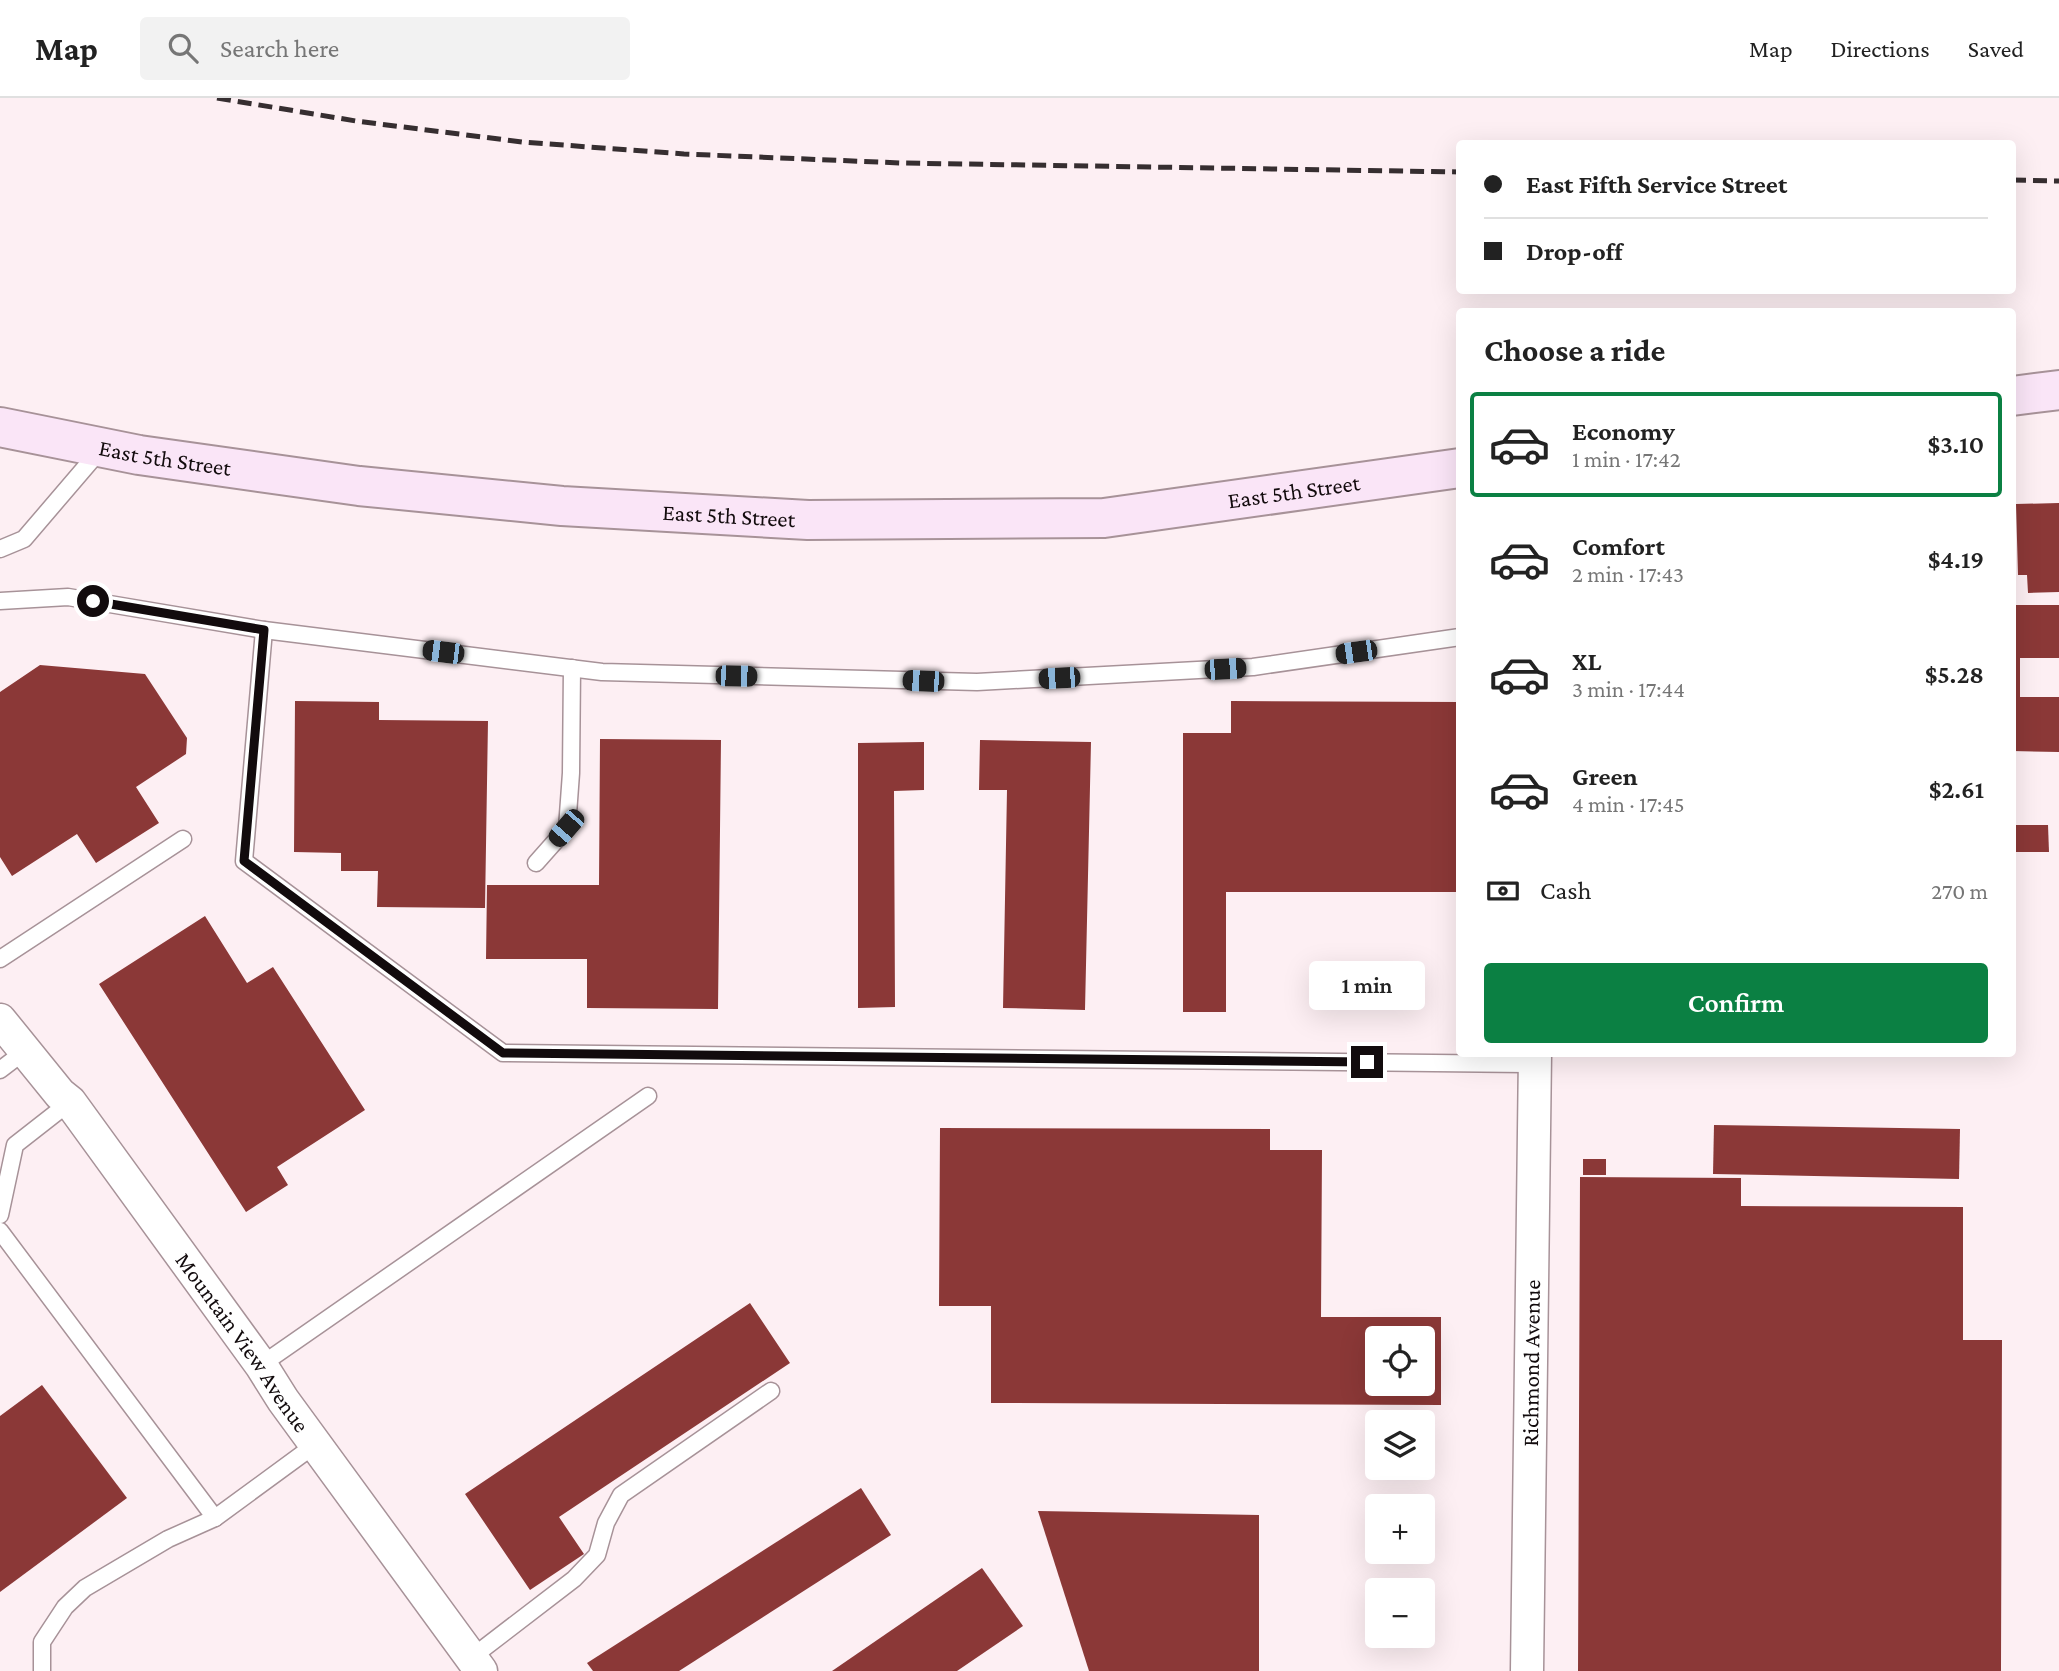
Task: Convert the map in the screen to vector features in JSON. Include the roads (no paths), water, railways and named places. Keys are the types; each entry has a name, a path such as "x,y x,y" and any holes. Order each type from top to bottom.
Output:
{"main road":[{"path":"2016,395 2059,390"},
{"name":"East 5th Street","path":"0,427 139,455 359,486 562,506 808,520 1104,518 1456,469"}],"street":[{"name":"Mountain View Avenue","path":"0,1020 60,1094 70,1102 476,1665"},
{"name":"Richmond Avenue","path":"1527,1671 1535,1059"}],"lane":[{"path":"0,549 24,539 102,448"},
{"path":"0,601 68,597 264,630 602,672 977,682 1253,667 1456,638"},
{"path":"264,630 244,861 503,1053 1535,1059"},
{"path":"536,863 566,828 571,773 572,668"},
{"path":"0,959 183,839"},
{"path":"0,1070 25,1051"},
{"path":"261,1365 648,1096"},
{"path":"0,1215 15,1145 70,1102"},
{"path":"0,1231 215,1518"},
{"path":"476,1665 574,1579 597,1555 606,1523 621,1495 771,1391"},
{"path":"42,1671 42,1642 65,1607 85,1588 168,1539 215,1518 316,1444"}],"railway":[{"path":"217,98 356,121 522,142 684,154 902,163 1456,172"},
{"path":"2016,180 2059,181"}]}
